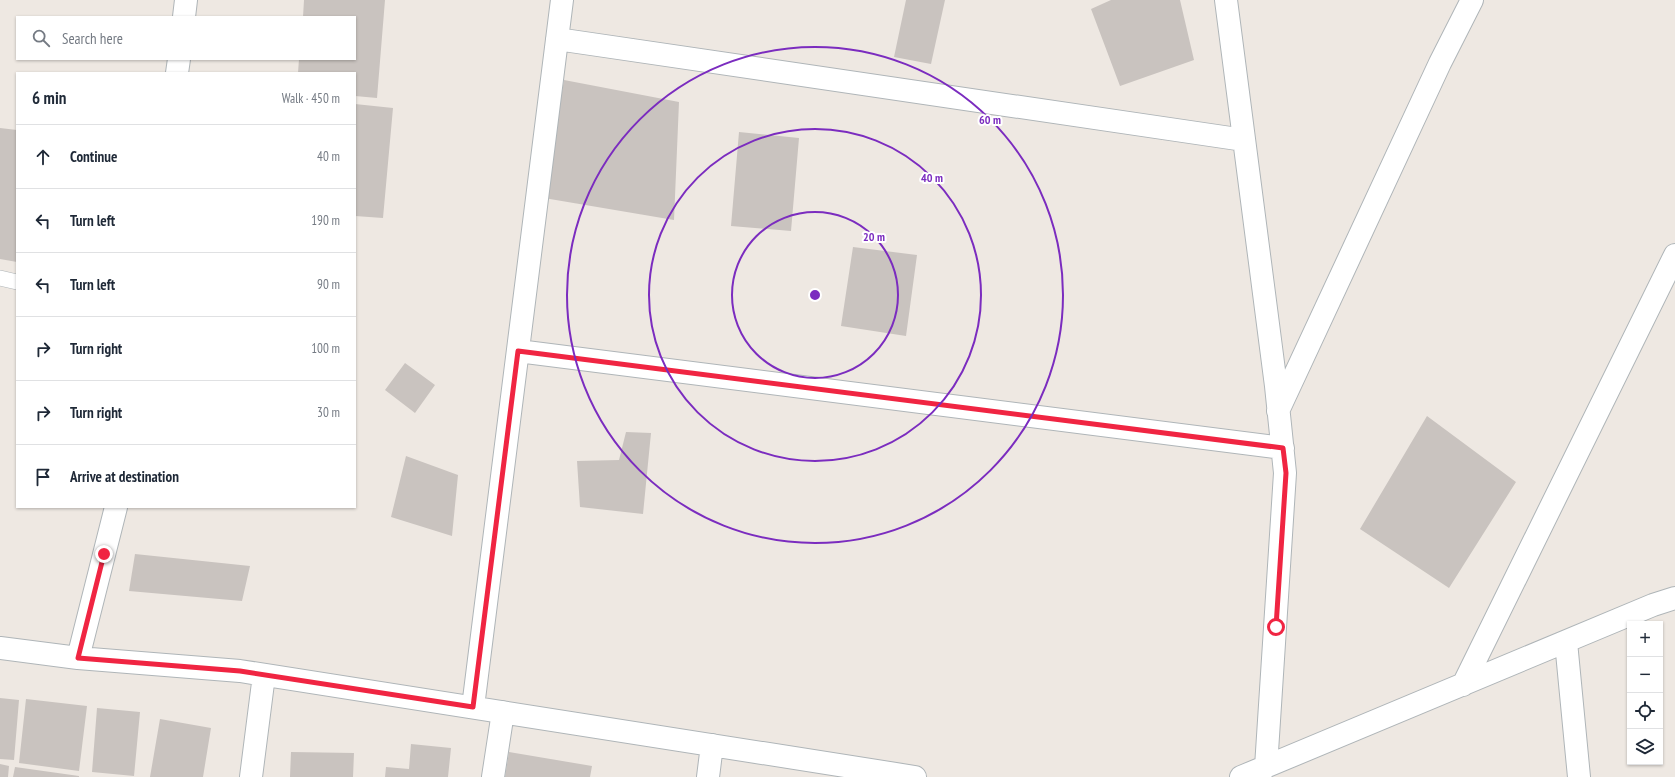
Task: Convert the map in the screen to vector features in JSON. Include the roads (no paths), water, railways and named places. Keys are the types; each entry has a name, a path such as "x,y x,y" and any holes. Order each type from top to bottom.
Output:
{"street":[{"path":"184,16 186,0"},
{"path":"473,707 562,0"},
{"path":"1226,0 1286,473 1266,767"},
{"path":"1278,411 1440,63 1472,0"},
{"path":"557,39 1244,140"},
{"path":"177,72 179,60"},
{"path":"1463,685 1675,255"},
{"path":"518,351 1283,448"},
{"path":"78,658 116,508"},
{"path":"1241,777 1675,598"},
{"path":"1566,642 1579,777"},
{"path":"0,648 78,658 240,671 916,777"},
{"path":"251,777 264,675"},
{"path":"493,777 503,712"},
{"path":"708,777 712,745"}],"lane":[{"path":"0,278 16,282"}]}
